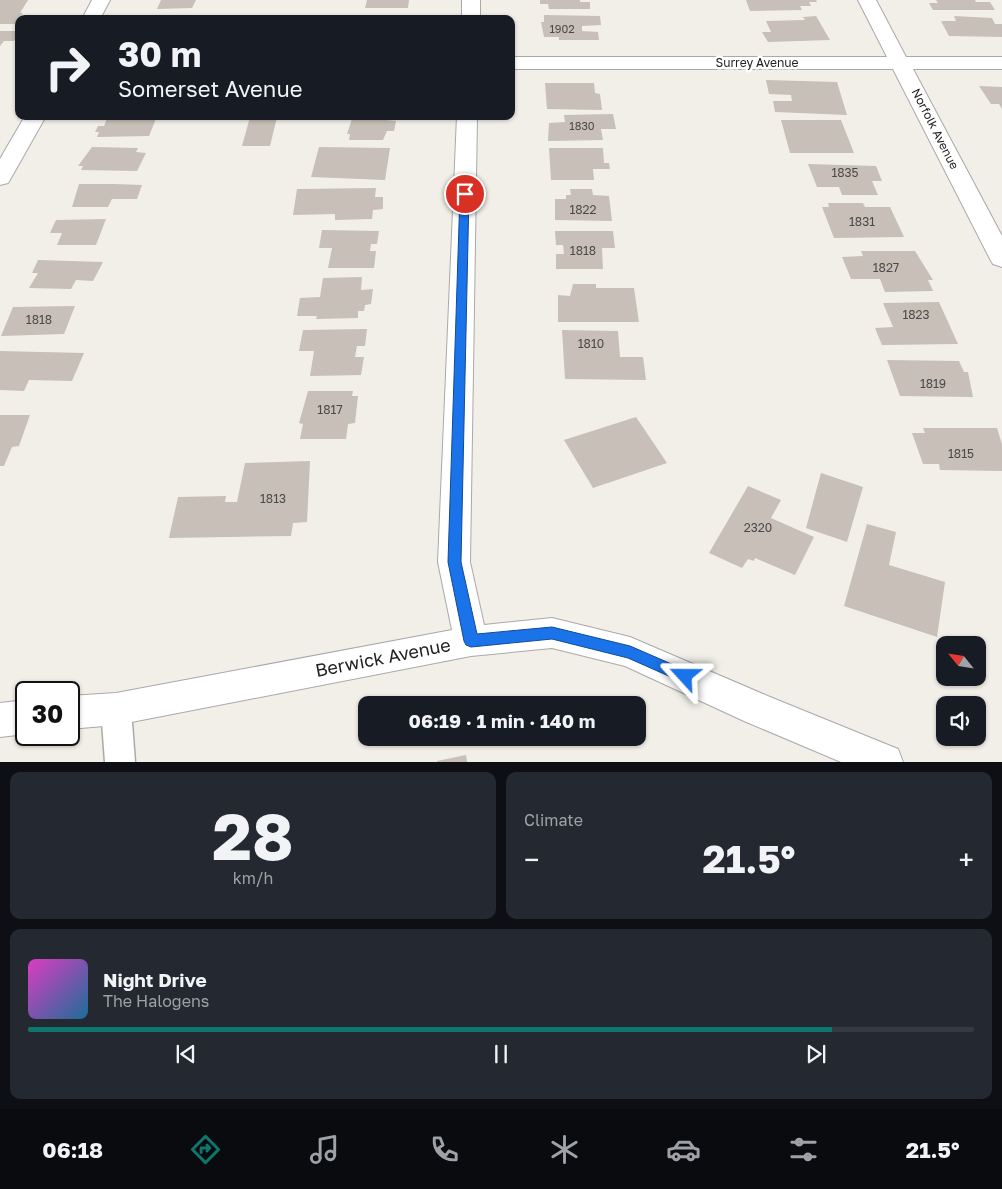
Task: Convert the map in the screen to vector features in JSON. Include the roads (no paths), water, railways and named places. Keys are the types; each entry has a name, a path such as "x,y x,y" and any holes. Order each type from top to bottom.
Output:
{"street":[{"path":"92,15 101,0"},
{"path":"470,15 471,0"},
{"name":"Norfolk Avenue","path":"867,0 1002,259"},
{"name":"Surrey Avenue","path":"515,63 1002,63"},
{"path":"0,178 34,120"},
{"path":"467,120 454,562 471,641"},
{"name":"Berwick Avenue","path":"80,712 116,709 471,641 552,633 630,652 757,709 885,762"},
{"path":"0,720 15,719"}],"lane":[{"path":"116,709 120,762"}]}
